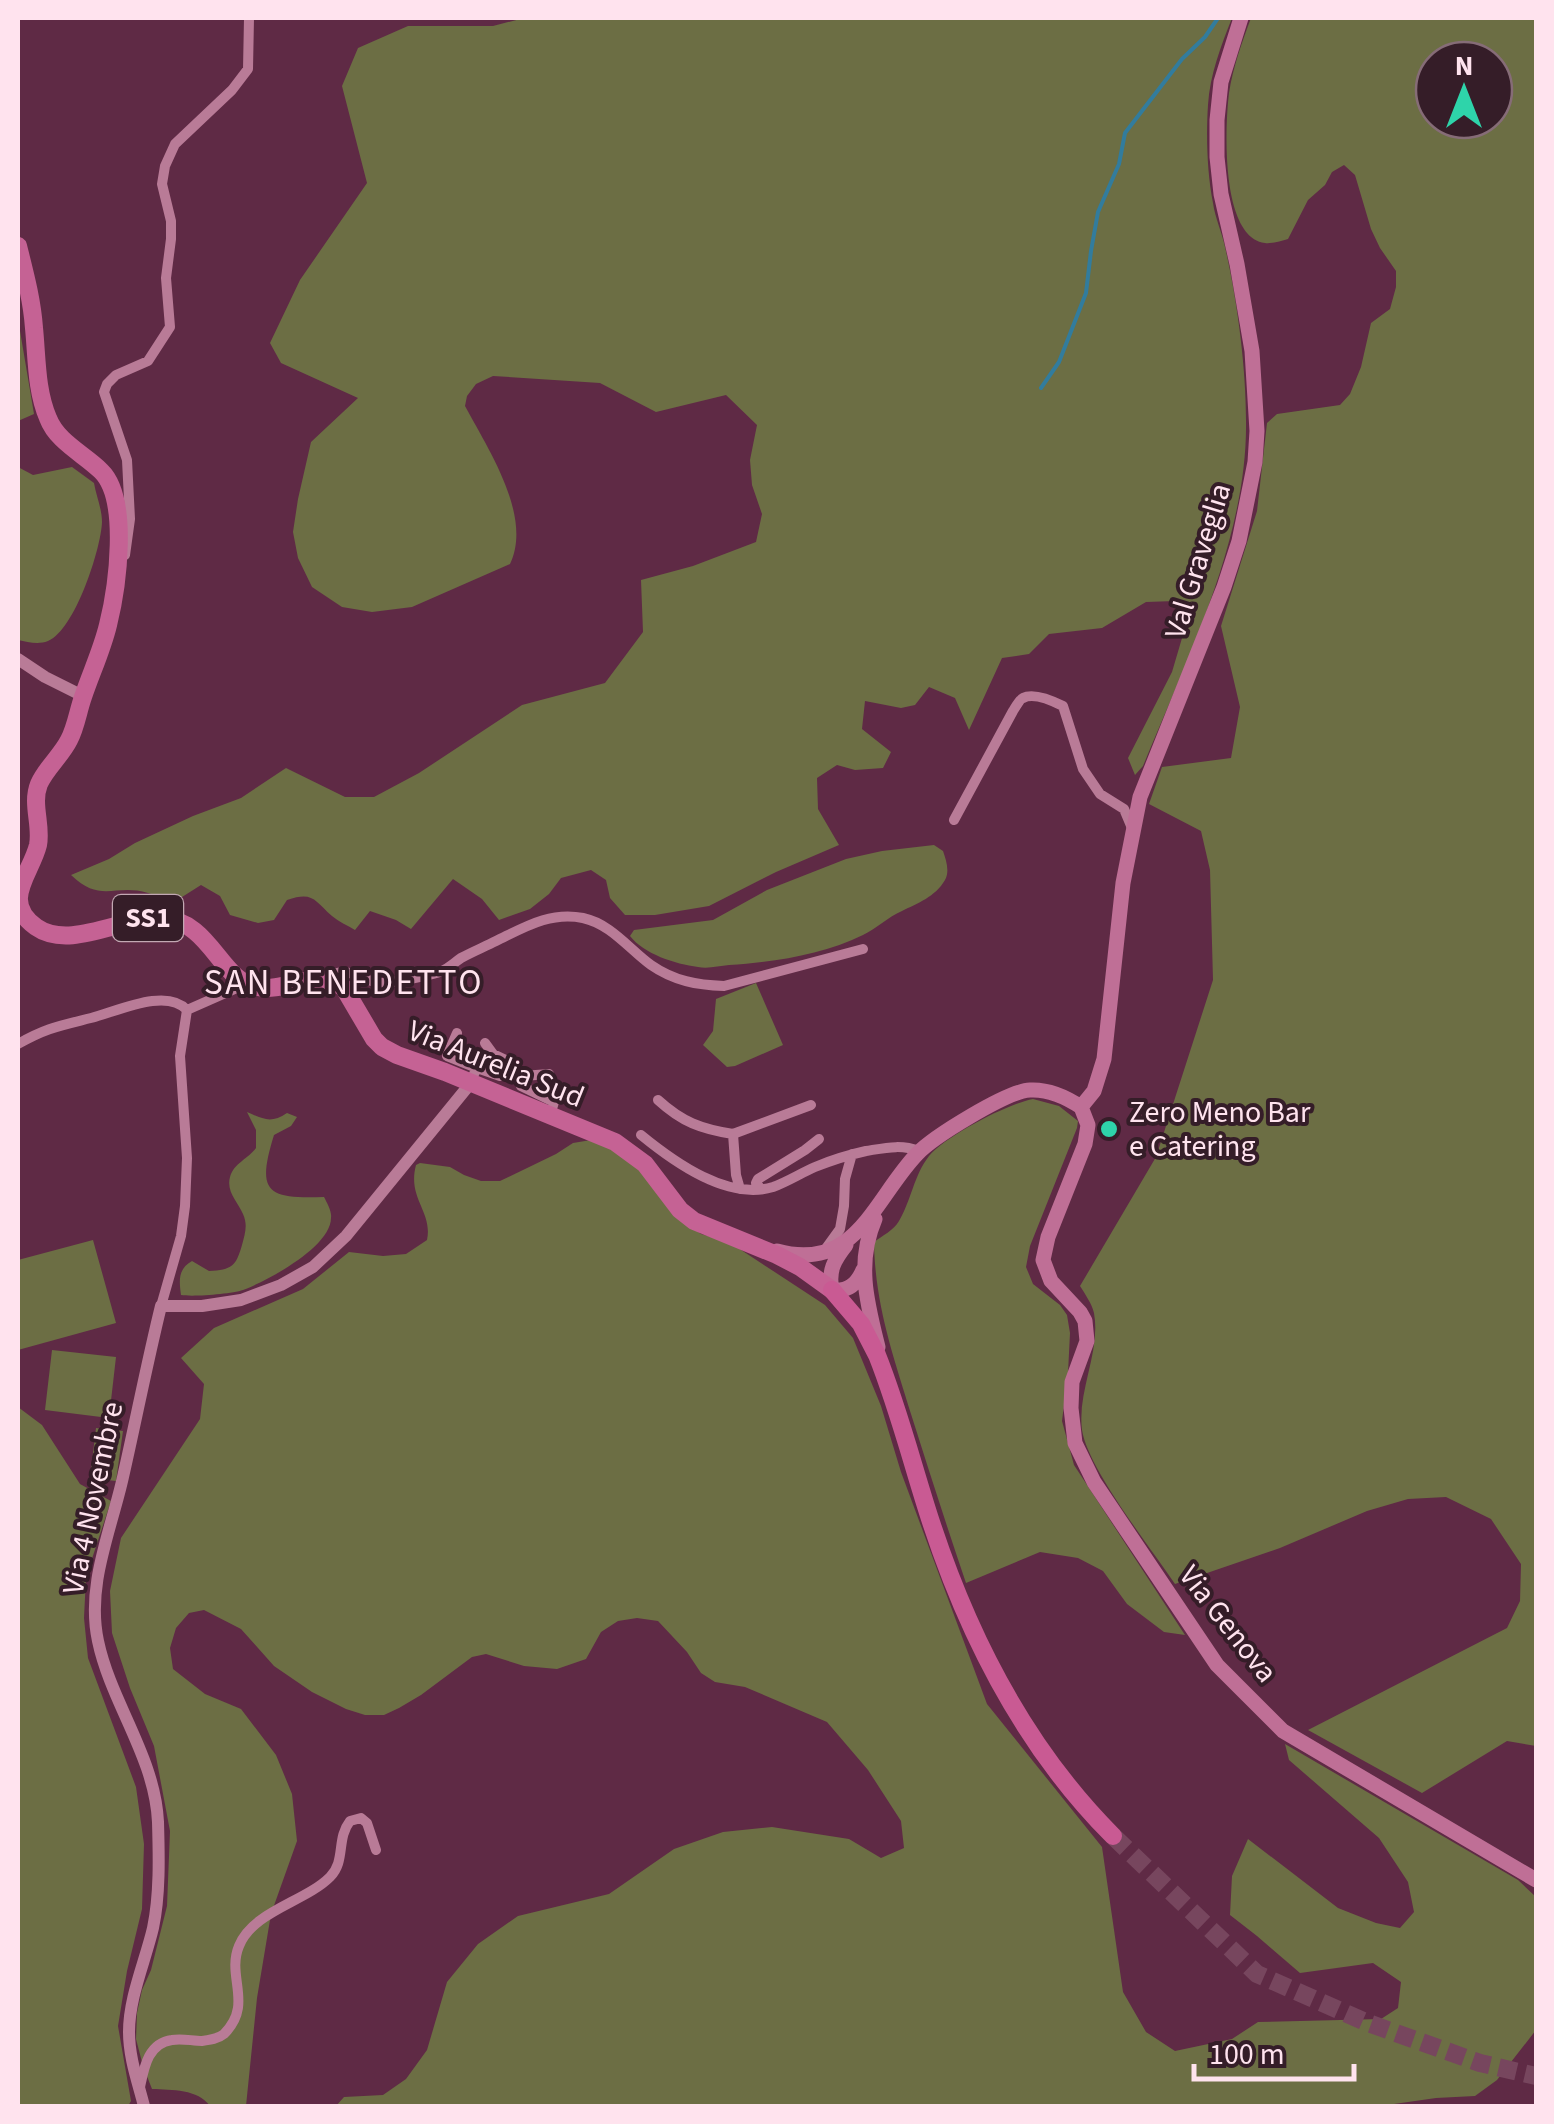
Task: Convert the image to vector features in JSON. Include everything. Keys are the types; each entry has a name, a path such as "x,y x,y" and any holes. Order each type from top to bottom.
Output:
{"highway":[{"path":"832,1290 861,1324 885,1376 944,1559 988,1664 1043,1752 1113,1836"}],"main road":[{"name":"Val Graveglia","path":"1081,1106 1094,1091 1104,1058 1123,883 1133,828 1148,776 1224,587 1255,462 1252,351 1217,158 1221,82 1241,18"},
{"name":"SS1","path":"18,246 28,285 47,418 66,441 102,471 115,492 119,518 109,622 67,745 39,785 38,845 19,896 26,917 48,933 90,932 140,919 175,920 196,931 246,984"},
{"path":"246,984 264,988 324,978"},
{"name":"Via Aurelia Sud","path":"324,978 338,983 350,996 382,1047 397,1055 473,1076 550,1116 628,1149 694,1221 791,1255 822,1254"},
{"path":"832,1290 835,1260 919,1151 952,1128 1023,1091 1048,1092 1081,1106"},
{"name":"Via Genova","path":"1081,1106 1088,1133 1043,1260 1051,1281 1080,1312 1087,1331 1072,1382 1075,1443 1104,1498 1217,1665 1284,1731 1536,1880"},
{"path":"881,1204 868,1237 863,1270 865,1298 885,1376"},
{"path":"822,1254 854,1235"},
{"path":"754,1244 800,1267 832,1290 852,1287 863,1270"}],"street":[{"path":"115,579 125,557 130,525 128,460 104,392 116,375 148,361 170,326 166,278 171,221 162,184 164,166 175,144 232,90 248,69 249,18"},
{"path":"18,659 83,696"},
{"path":"954,820 1013,711 1027,696 1063,706 1083,769 1100,794 1124,809 1133,828"},
{"path":"324,978 341,972 385,983 442,971 530,924 573,916 609,929 652,966 684,982 701,985 724,986 863,949"},
{"path":"350,996 367,979"},
{"path":"18,1044 54,1025 135,1004 164,1001 180,1004 186,1010 246,984"},
{"name":"Via 4 Novembre","path":"144,2106 133,2069 129,2030 130,2012 153,1927 158,1820 148,1773 108,1674 94,1609 97,1578 178,1248 187,1158 180,1056 186,1010"},
{"path":"457,1033 446,1056 473,1076 510,1074 508,1062 493,1054 485,1043"},
{"path":"549,1074 528,1074 520,1082 554,1102 550,1116"},
{"path":"161,1306 202,1306 241,1300 281,1285 313,1267 346,1236 473,1076"},
{"path":"658,1100 682,1120 733,1134 811,1105"},
{"path":"733,1134 740,1189"},
{"path":"641,1135 676,1162 740,1189 775,1186 852,1154 907,1146 919,1151"},
{"path":"760,1189 756,1183 766,1172 818,1139"},
{"path":"822,1254 840,1229 844,1179 852,1154"},
{"path":"140,2088 150,2053 159,2044 170,2040 213,2040 227,2030 240,2001 235,1972 241,1942 266,1918 331,1876 340,1861 342,1832 350,1821 361,1818 368,1823 376,1850"}],"green space":[{"path":"524,18 1232,18 1211,82 1207,141 1213,203 1224,241 1240,333 1246,399 1244,464 1237,508 1212,597 1143,766 1135,775 1128,758 1172,672 1190,611 1175,601 1146,602 1102,628 1049,634 1029,654 1002,658 969,730 955,698 929,687 915,705 901,708 865,701 862,729 891,752 883,768 855,770 837,765 817,778 818,809 839,845 709,906 655,915 625,915 610,898 606,880 591,870 561,878 530,909 499,920 482,899 453,879 411,929 370,911 355,930 308,897 287,900 274,920 258,923 230,915 220,896 201,885 171,904 136,891 91,889 71,875 193,816 241,798 286,768 345,797 374,797 419,773 522,705 605,683 643,632 641,580 693,566 756,542 762,514 752,485 750,460 757,425 726,395 656,412 600,383 493,376 476,384 465,406 512,504 516,545 510,564 412,607 372,612 342,607 312,587 298,558 293,532 311,442 358,398 281,363 270,343 300,280 367,183 342,86 358,48 408,26 493,26"},
{"path":"1251,18 1536,18 1536,1746 1507,1741 1422,1793 1308,1730 1507,1628 1520,1601 1521,1564 1491,1519 1446,1497 1408,1499 1175,1584 1108,1486 1082,1430 1095,1328 1093,1310 1080,1286 1156,1157 1213,980 1210,870 1201,831 1149,804 1162,767 1231,758 1240,707 1221,626 1257,511 1267,423 1277,414 1340,405 1350,394 1361,367 1371,323 1390,309 1396,287 1396,271 1371,229 1355,175 1344,165 1332,172 1325,185 1308,200 1288,239 1265,243 1250,236 1240,222 1227,153 1228,108 1238,55"},
{"path":"18,319 34,414 18,421"},
{"path":"18,467 33,475 72,467 94,483 102,517 97,550 77,606 58,634 40,643 18,640"},
{"path":"934,845 943,851 947,869 945,880 936,891 863,935 831,948 780,959 702,968 661,957 630,936 634,930 713,920 767,890 846,859"},
{"path":"756,983 783,1045 727,1067 703,1045 713,1031 716,999"},
{"path":"1033,1099 1059,1106 1078,1121 1030,1246 1026,1267 1033,1284 1067,1315 1070,1333 1062,1421 1074,1465 1185,1635 1164,1632 1127,1604 1103,1571 1078,1558 1040,1552 966,1583 892,1350 881,1309 874,1242 897,1224 920,1171 937,1148 978,1122"},
{"path":"247,1112 267,1119 287,1113 297,1117 291,1126 274,1135 267,1181 278,1194 324,1197 331,1215 328,1229 296,1262 254,1286 230,1293 181,1295 180,1275 187,1264 192,1261 209,1271 223,1269 232,1266 240,1252 245,1222 229,1182 235,1168 256,1148 256,1130"},
{"path":"591,1140 629,1157 676,1216 701,1234 729,1242 825,1305 853,1338 987,1704 1102,1847 1123,1992 1146,2032 1175,2051 1232,2039 1258,2022 1381,2019 1398,2008 1401,1982 1373,1963 1300,1973 1230,1915 1232,1876 1248,1839 1338,1908 1400,1928 1414,1912 1408,1882 1379,1838 1289,1760 1285,1744 1518,1880 1536,1897 1536,2030 1497,2080 1475,2096 1380,2106 336,2106 344,2097 383,2095 406,2079 427,2050 447,1982 478,1944 518,1916 609,1894 674,1849 723,1832 772,1827 849,1839 881,1858 904,1848 901,1821 868,1770 827,1722 745,1687 715,1682 701,1673 658,1621 618,1621 601,1632 586,1659 557,1669 524,1666 486,1654 472,1657 399,1708 384,1715 365,1715 312,1692 274,1666 241,1629 204,1610 189,1613 176,1628 170,1648 173,1669 205,1694 241,1709 276,1755 292,1794 297,1841 271,1914 257,1998 246,2106 210,2106 192,2093 152,2089 136,2039 137,2013 167,1906 170,1831 154,1746 112,1633 110,1591 121,1538 200,1419 204,1384 181,1358 214,1328 303,1289 349,1252 406,1254 427,1240 427,1221 415,1187 416,1165 450,1167 481,1181 500,1181 573,1143"},
{"path":"93,1240 116,1323 18,1350 18,1260"},
{"path":"52,1350 116,1357 109,1418 45,1410"},
{"path":"18,1407 42,1425 80,1484 111,1501 86,1577 84,1618 88,1658 136,1787 144,1844 142,1909 118,2026 131,2101 128,2106 18,2106"},
{"path":"96,1428 123,1431 116,1481 90,1478"}],"waterway":[{"path":"1041,388 1059,362 1086,293 1098,212 1119,164 1125,133 1218,18"}],"tunnel":[{"path":"1113,1836 1257,1974 1368,2023 1480,2063 1536,2076"}],"place":[{"name":"Zero Meno Bar e Catering","path":"1109,1129"}],"district":[{"name":"SAN BENEDETTO","path":"344,983"}]}
